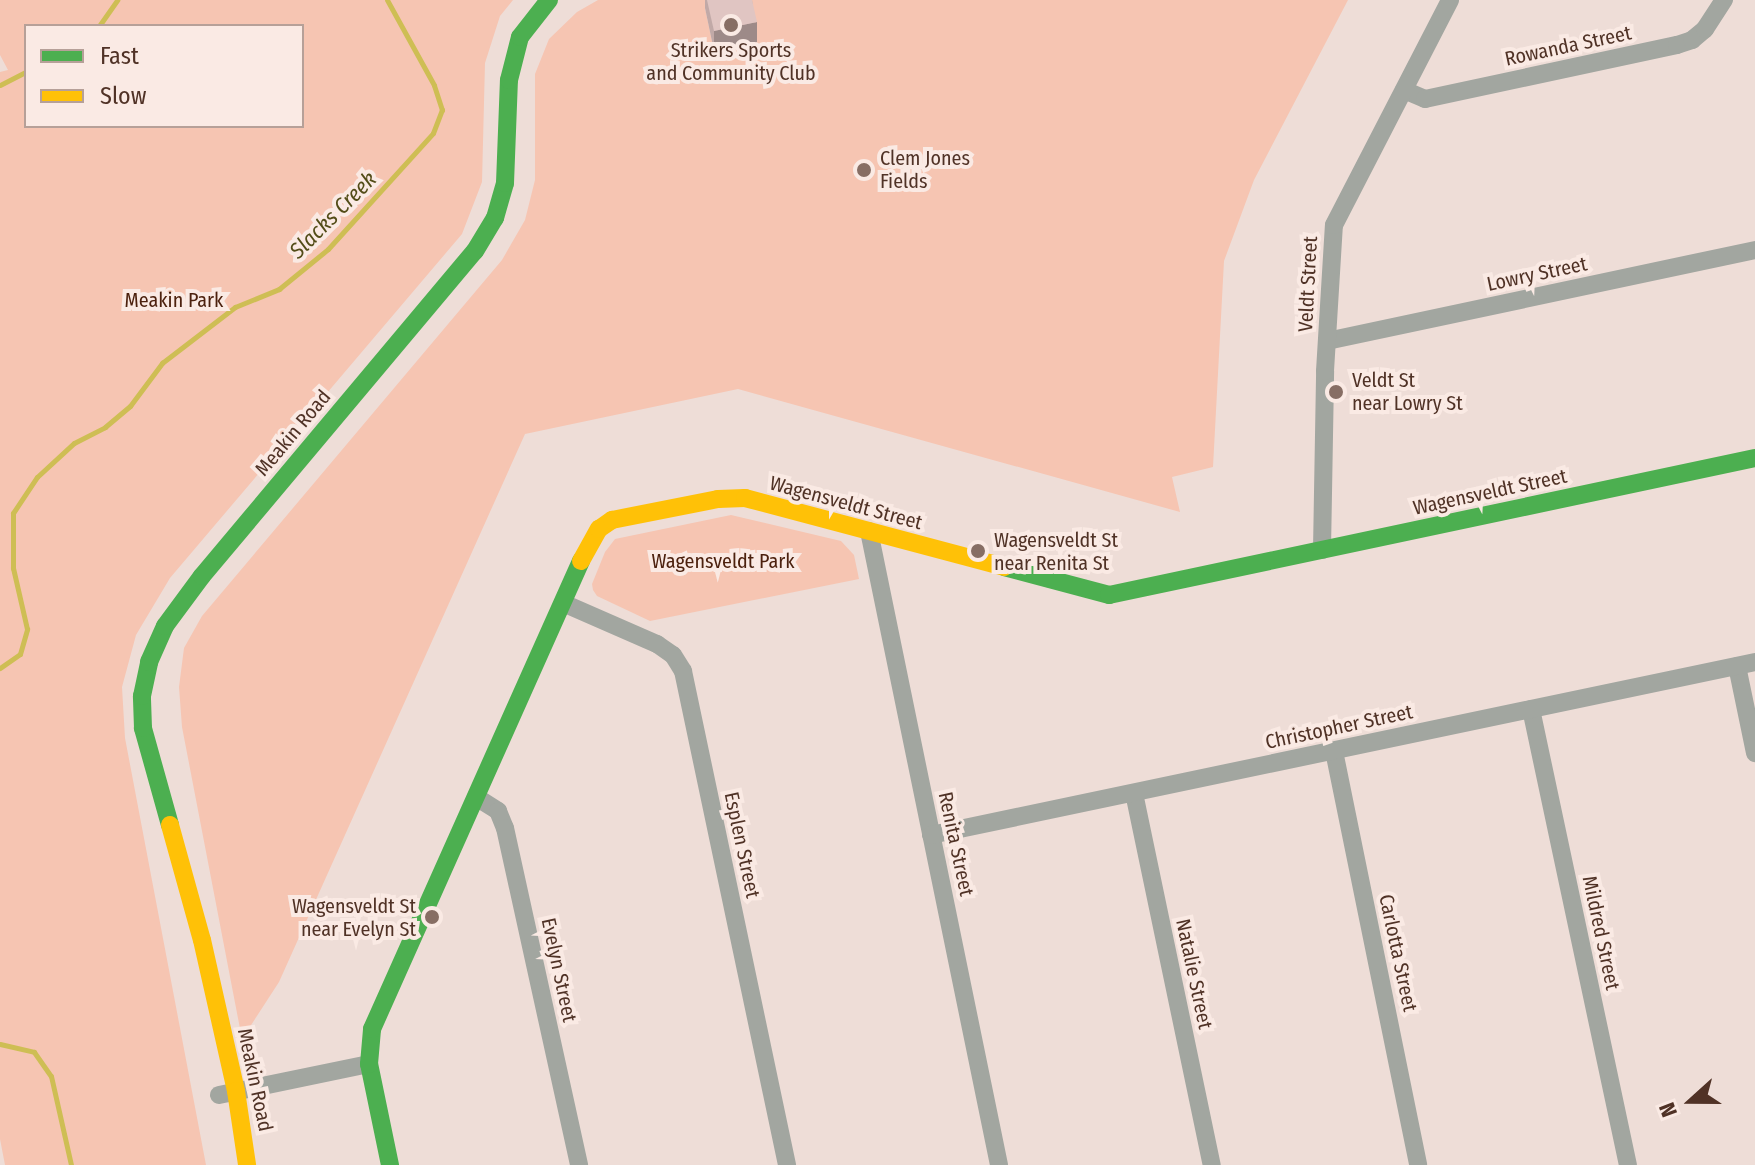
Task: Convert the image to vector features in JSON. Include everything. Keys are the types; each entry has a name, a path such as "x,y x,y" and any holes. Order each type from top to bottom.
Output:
{"street":[{"name":"Meakin Road","path":"247,1165 227,1093 202,940 191,911 143,728 142,696 149,662 165,626 202,576 475,251 495,218 505,183 509,80 520,37 549,0"},
{"name":"Veldt Street","path":"1322,550 1327,341 1334,225 1450,0"},
{"name":"Rowanda Street","path":"1404,90 1425,99 1677,45 1692,40 1705,29 1724,0"},
{"name":"Lowry Street","path":"1327,341 1755,250"},
{"name":"Wagensveldt Street","path":"390,1165 369,1064 372,1029 594,537 612,520 730,497 1109,595 1755,458"},
{"name":"Renita Street","path":"869,531 999,1165"},
{"name":"Esplen Street","path":"563,603 657,644 673,655 683,671 787,1165"},
{"name":"Christopher Street","path":"931,835 1746,664"},
{"path":"1746,664 1755,753"},
{"name":"Mildred Street","path":"1531,709 1628,1165"},
{"name":"Carlotta Street","path":"1334,751 1418,1165"},
{"name":"Natalie Street","path":"1134,793 1212,1165"},
{"name":"Evelyn Street","path":"476,797 498,811 505,828 579,1165"},
{"path":"227,1093 369,1064"},
{"name":"Meakin Road","path":"227,1093 229,1165"}],"green space":[{"name":"Meakin Park","path":"0,0 513,0 500,16 485,63 482,182 462,234 170,578 136,635 122,687 125,738 206,1165 5,1165 0,1139 0,72 8,70 0,55"},
{"path":"598,0 744,0 705,8 714,51 748,0 1348,0 1254,180 1224,261 1213,467 1172,477 1180,512 738,389 525,434 279,982 242,1039 182,727 179,687 184,648 202,616 502,260 525,220 535,180 535,74 549,39 577,12"},
{"name":"Wagensveldt Park","path":"731,515 841,541 854,555 859,579 650,621 597,596 593,590 592,584 605,552 615,539"}],"building":[{"path":"707,0 752,0 757,22 714,31"}],"waterway":[{"path":"100,24 117,0"},
{"name":"Slacks Creek","path":"0,668 20,654 27,629 13,568 13,513 37,477 74,443 105,427 130,406 162,363 235,307 279,289 328,249 433,133 442,110 434,85 387,0"},
{"path":"0,85 24,73"},
{"path":"0,1044 34,1052 51,1076 71,1165"}],"traffic: fast":[{"path":"170,825 143,728 142,696 149,662 165,626 202,576 475,251 495,218 505,183 509,80 520,37 549,0"},
{"path":"1004,567 1109,595 1755,458"},
{"path":"390,1165 369,1064 372,1029 581,561"}],"traffic: slow":[{"path":"581,561 599,529 612,520 718,499 745,498 1004,567"},
{"path":"170,825 202,940 236,1091 247,1165"}],"place":[{"name":"Strikers Sports and Community Club","path":"731,25"},
{"name":"Clem Jones Fields","path":"864,170"},
{"name":"Veldt St near Lowry St","path":"1336,392"},
{"name":"Wagensveldt St near Renita St","path":"978,551"},
{"name":"Wagensveldt St near Evelyn St","path":"432,917"}]}
